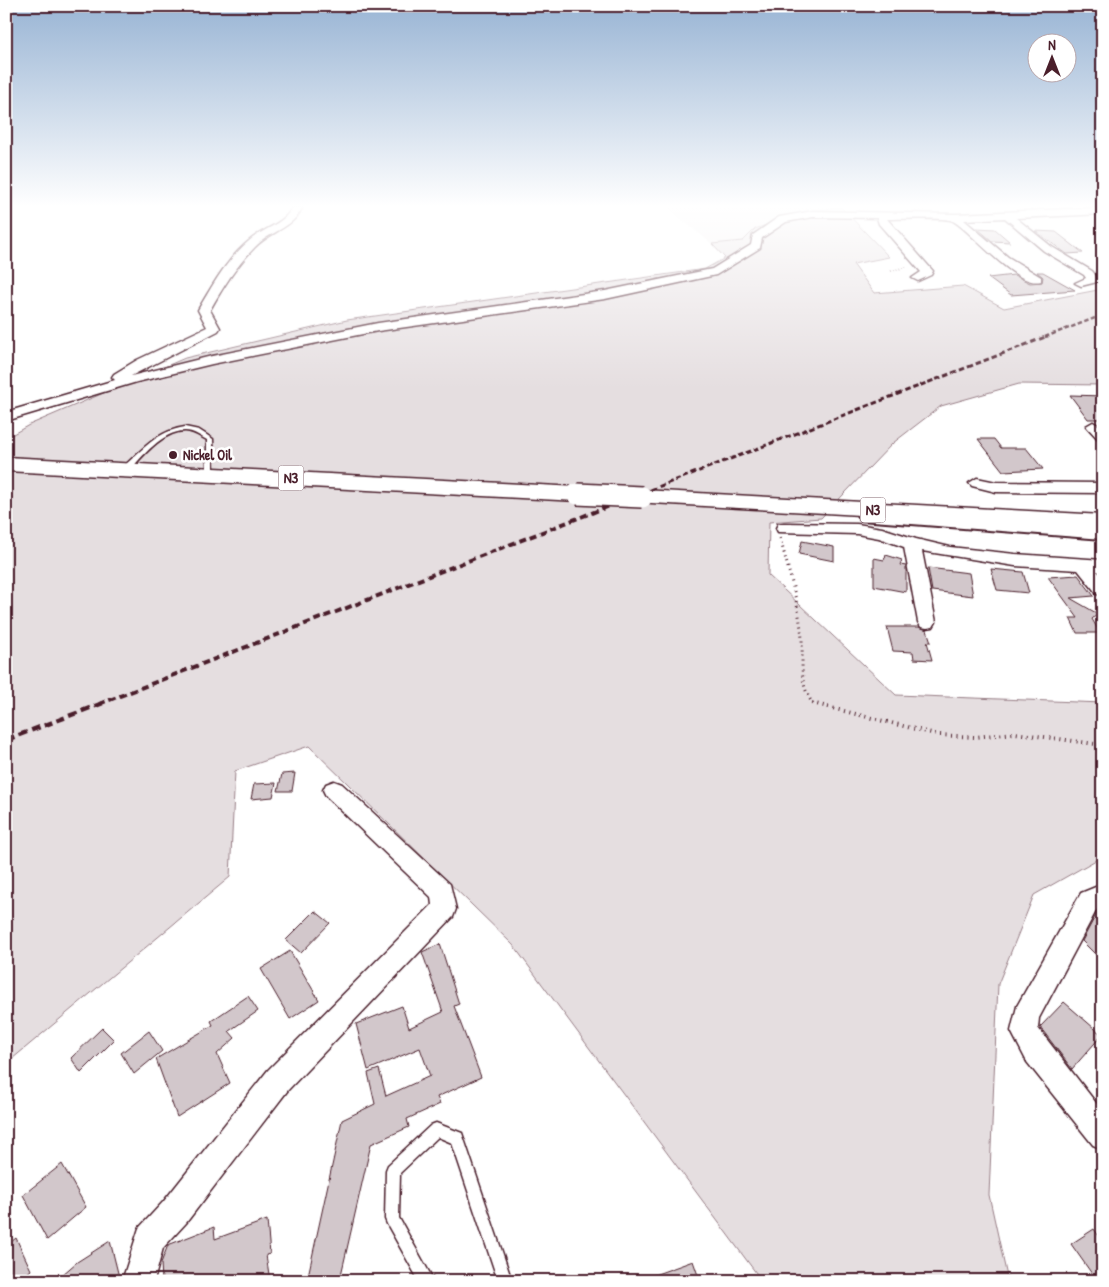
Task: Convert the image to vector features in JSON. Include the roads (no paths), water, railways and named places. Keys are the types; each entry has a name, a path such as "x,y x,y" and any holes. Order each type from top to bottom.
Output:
{"highway":[{"name":"N3","path":"6,464 1103,522"}],"street":[{"path":"98,390 142,363 214,328 204,310 230,268"},
{"path":"6,417 183,366 332,336 430,319 604,294 716,272 722,268"},
{"path":"918,278 927,273 924,268"},
{"path":"1016,268 1037,279"},
{"path":"1080,268 1091,275 1093,280 1081,282"},
{"path":"977,483 996,487 1103,488"},
{"path":"791,506 852,513 1103,532"},
{"path":"784,528 857,529 882,533 912,544 1005,559 1103,566"},
{"path":"912,544 927,622"},
{"path":"1083,565 1103,590"},
{"path":"138,1281 150,1239 175,1212 278,1080 444,909 442,892 334,790"},
{"path":"1103,895 1089,901 1026,1015 1024,1031 1037,1052 1103,1135"}],"lane":[{"path":"125,470 162,437 171,431 186,428 198,430 210,439 211,474"},
{"path":"427,1281 392,1219 393,1170 436,1130 456,1138 505,1281"}],"railway":[{"path":"1045,337 1103,315"},
{"path":"627,499 1048,336"},
{"path":"99,704 630,498"},
{"path":"6,740 103,703"}],"place":[{"name":"Nickel Oil","path":"173,455"}]}
